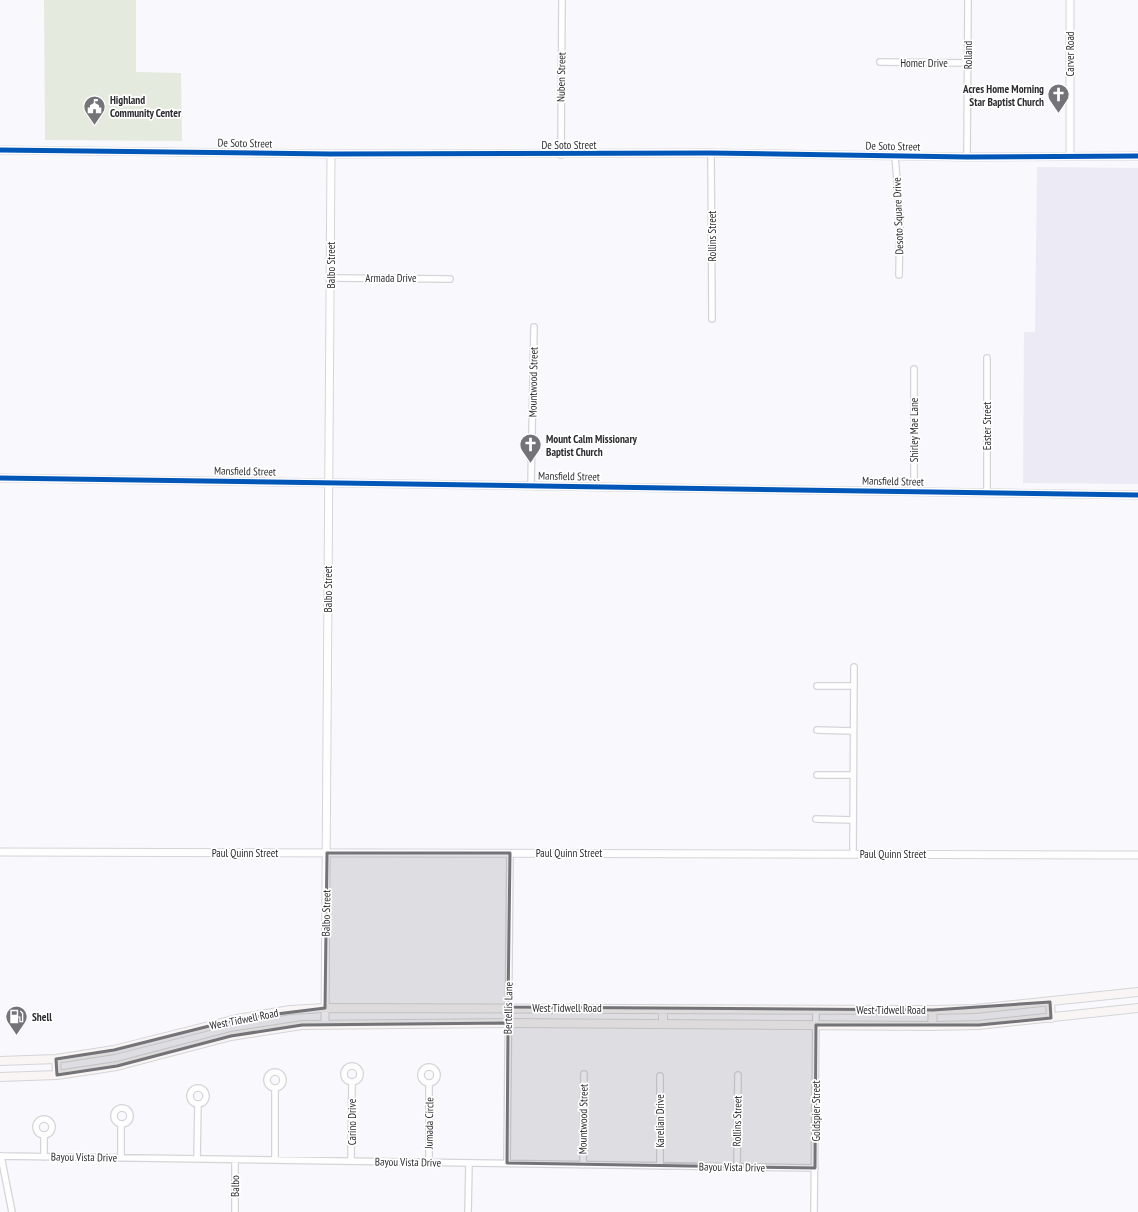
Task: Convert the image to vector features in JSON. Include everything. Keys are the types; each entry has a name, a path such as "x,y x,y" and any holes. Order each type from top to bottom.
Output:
{"main road":[{"name":"West Tidwell Road","path":"0,1061 56,1059 114,1050 262,1014 325,1008 508,1007 933,1010 975,1009 1138,992"},
{"path":"1050,1002 1051,1018"},
{"name":"West Tidwell Road","path":"0,1077 57,1075 117,1066 194,1046 265,1030 325,1024 508,1023 932,1026 980,1025 1138,1008"},
{"path":"662,1009 663,1024"},
{"path":"932,1026 933,1010"},
{"path":"190,1031 194,1046"},
{"path":"56,1059 57,1075"}],"street":[{"name":"Nuben Street","path":"560,155 562,0"},
{"name":"Rolland","path":"967,157 968,0"},
{"name":"Carver Road","path":"1070,0 1070,155"},
{"name":"Homer Drive","path":"880,62 968,63"},
{"name":"De Soto Street","path":"0,150 331,154 711,154 967,157 1070,155 1138,156"},
{"name":"Balbo Street","path":"325,1024 331,154"},
{"name":"Rollins Street","path":"711,154 712,319"},
{"name":"Desoto Square Drive","path":"895,156 900,217 900,276"},
{"name":"Armada Drive","path":"331,278 450,279"},
{"name":"Mountwood Street","path":"531,485 534,327"},
{"name":"Easter Street","path":"987,358 987,493"},
{"name":"Shirley Mae Lane","path":"914,370 914,492"},
{"name":"Mansfield Street","path":"0,478 1138,495"},
{"path":"853,854 852,731 854,667"},
{"path":"817,686 854,686"},
{"path":"817,730 852,731"},
{"path":"817,775 852,775"},
{"path":"816,819 853,820"},
{"name":"Paul Quinn Street","path":"0,852 1138,855"},
{"name":"Bertellis Lane","path":"507,1164 510,853"},
{"name":"Goldspier Street","path":"814,1212 816,1010"},
{"name":"Mountwood Street","path":"583,1165 584,1074"},
{"name":"Rollins Street","path":"737,1167 738,1075"},
{"name":"Karelian Drive","path":"660,1076 660,1166"},
{"name":"Carino Drive","path":"351,1161 352,1082"},
{"name":"Jumada Circle","path":"428,1162 429,1083"},
{"path":"275,1088 275,1160"},
{"path":"197,1159 198,1104"},
{"path":"121,1124 121,1158"},
{"path":"44,1135 44,1157"},
{"path":"0,1156 12,1212"},
{"name":"Bayou Vista Drive","path":"0,1156 815,1168"},
{"name":"Balbo","path":"235,1160 235,1212"},
{"path":"468,1212 469,1163"}],"highlighted area":[{"path":"327,853 510,853 508,1007 933,1010 1050,1002 1051,1018 979,1025 816,1025 815,1168 507,1163 508,1023 302,1025 231,1036 117,1066 57,1075 56,1059 114,1050 237,1019 325,1008"}],"shaded area":[{"path":"44,0 136,0 136,72 181,73 182,141 45,140"},
{"path":"1037,167 1138,168 1138,484 1023,483 1024,332 1035,332"}],"cycle path":[{"path":"0,150 331,154 711,153 967,157 1138,156"},
{"path":"0,478 1138,495"}],"place":[{"name":"Acres Home Morning Star Baptist Church","path":"1059,114"},
{"name":"Highland Community Center","path":"94,126"},
{"name":"Mount Calm Missionary Baptist Church","path":"531,464"},
{"name":"Shell","path":"17,1036"}]}
